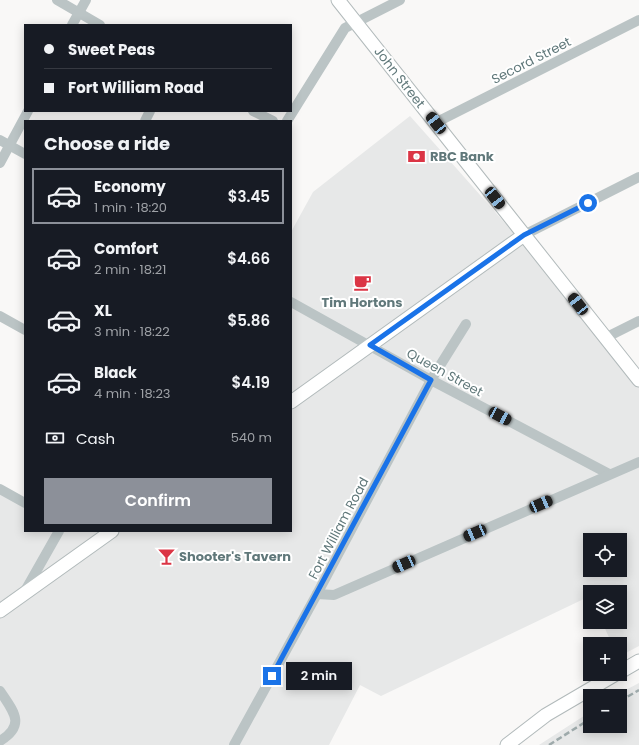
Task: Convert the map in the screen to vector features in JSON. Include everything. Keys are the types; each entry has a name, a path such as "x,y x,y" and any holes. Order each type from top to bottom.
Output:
{"main road":[{"name":"John Street","path":"338,0 357,22 639,380"},
{"path":"292,401 524,235"},
{"path":"0,611 111,532"},
{"path":"627,668 639,661"},
{"path":"507,745 546,715 604,681"}],"street":[{"path":"57,0 98,24"},
{"path":"73,24 86,0"},
{"path":"288,120 345,28 400,0"},
{"name":"Secord Street","path":"436,123 639,20"},
{"path":"0,163 27,112"},
{"path":"255,112 271,120"},
{"path":"0,140 24,153"},
{"path":"524,235 639,177"},
{"name":"Queen Street","path":"292,303 431,380 609,474"},
{"path":"0,316 24,329"},
{"path":"605,338 639,320"},
{"name":"Fort William Road","path":"234,745 318,594 431,380 466,324"},
{"path":"318,594 334,594 639,462"},
{"path":"0,489 24,502"},
{"path":"24,595 58,532"},
{"path":"0,691 15,718 16,725 14,730 0,741"}],"shaded area":[{"path":"410,116 639,374 639,646 627,652 627,637 609,637 605,629 627,629 627,585 583,585 583,599 381,696 360,685 329,745 0,745 0,492 24,499 24,532 292,532 292,230 313,192"},
{"path":"639,683 639,745 539,745 583,717 583,733 627,733 627,689"}],"railway":[{"path":"627,697 639,690"},
{"path":"549,745 583,723"}],"place":[{"name":"RBC Bank","path":"417,156"},
{"name":"Tim Hortons","path":"362,283"},
{"name":"Shooter's Tavern","path":"166,556"}],"route":[{"path":"272,676 318,594 431,380 370,345 524,235 588,203"}]}
